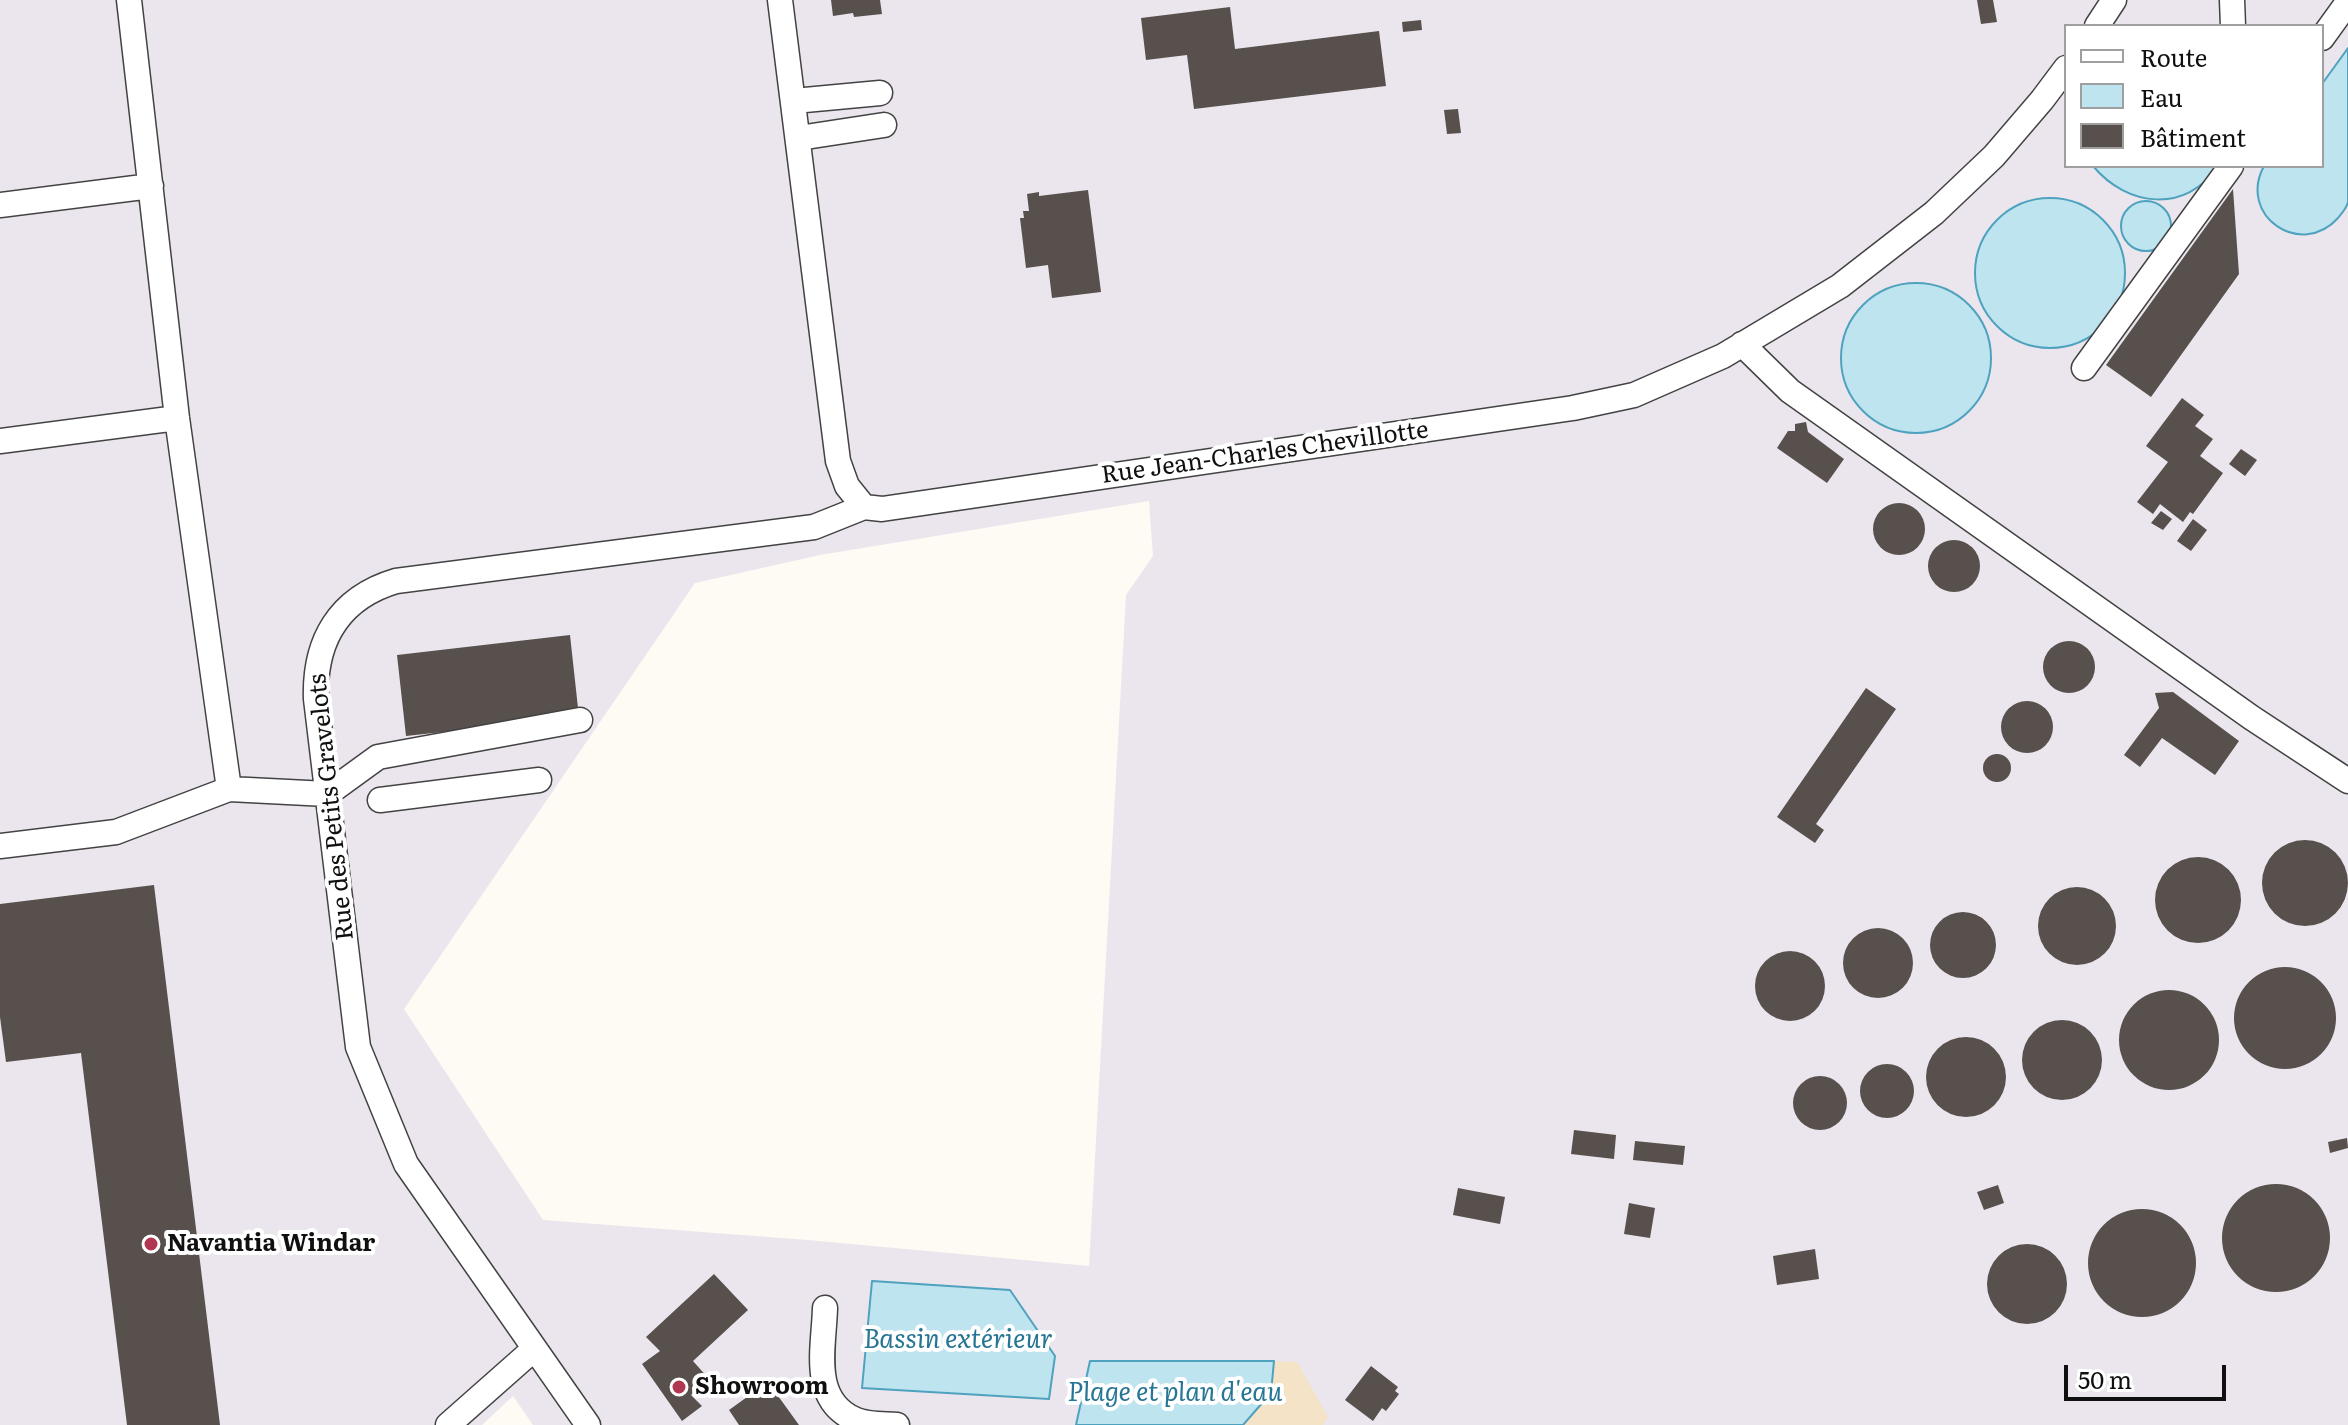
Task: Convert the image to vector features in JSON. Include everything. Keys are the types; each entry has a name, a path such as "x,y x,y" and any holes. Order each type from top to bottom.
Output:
{"street":[{"path":"129,0 177,418 229,789"},
{"path":"780,0 838,461 847,486 864,507"},
{"path":"2098,24 2114,0"},
{"path":"2232,0 2233,24"},
{"path":"2324,35 2348,2"},
{"name":"Rue Jean-Charles Chevillotte","path":"864,507 897,507 1573,408 1634,395 1723,356 1840,286 1934,213 1994,156 2064,71"},
{"path":"794,101 880,93"},
{"path":"799,138 884,125"},
{"path":"2084,368 2230,168"},
{"path":"0,205 151,186"},
{"path":"1742,344 1790,391 2252,718 2348,781"},
{"path":"0,441 177,418"},
{"name":"Rue des Petits Gravelots","path":"588,1425 406,1164 358,1047 316,699 316,667 328,632 339,618 370,590 396,581 814,527 864,507"},
{"path":"0,846 116,832 229,789 327,794 378,757 580,720"},
{"path":"380,800 539,780"},
{"path":"825,1308 822,1385 835,1407 856,1421 897,1425"},
{"path":"448,1425 534,1349"}],"shaded area":[{"path":"0,0 2348,0 2348,1425 533,1425 513,1396 482,1425 0,1425","holes":["1149,501 1153,556 1126,595 1089,1266 543,1220 404,1009 695,583 820,555"]}],"sand":[{"path":"1274,1361 1297,1362 1328,1417 1323,1425 1243,1425 1271,1393"}],"water":[{"path":"2348,48 2347,204 2338,218 2323,230 2307,234 2291,233 2277,226 2266,215 2259,201 2258,184 2263,168 2324,168 2324,81"},
{"path":"2095,168 2216,168 2190,192 2173,198 2139,197 2107,180"},
{"path":"2050,198 2079,204 2103,220 2119,244 2125,273 2119,302 2103,326 2079,342 2050,348 2021,342 1997,326 1981,302 1975,273 1981,244 1997,220 2021,204"},
{"path":"2146,201 2164,208 2171,226 2164,244 2146,251 2128,244 2121,226 2128,208"},
{"path":"1916,283 1945,289 1969,305 1985,329 1991,358 1985,387 1969,411 1945,427 1916,433 1887,427 1863,411 1847,387 1841,358 1847,329 1863,305 1887,289"},
{"name":"Bassin extérieur","path":"872,1281 1010,1290 1055,1356 1049,1399 862,1388"},
{"name":"Plage et plan d'eau","path":"1090,1361 1274,1361 1271,1393 1243,1425 1076,1425"}],"building":[{"path":"831,0 880,0 882,14 833,16"},
{"path":"1977,0 1993,0 1997,22 1981,24"},
{"path":"1230,7 1235,49 1379,31 1386,86 1194,109 1187,55 1146,60 1141,18"},
{"path":"1421,20 1422,30 1403,32 1402,22"},
{"path":"1458,109 1461,133 1447,134 1444,110"},
{"path":"2233,189 2239,274 2151,397 2106,365"},
{"path":"1088,190 1101,292 1052,298 1048,265 1026,268 1020,218 1024,218 1023,211 1029,211 1027,194 1039,192 1039,196"},
{"path":"2182,398 2204,415 2195,426 2213,439 2200,456 2223,473 2193,514 2190,512 2183,522 2160,504 2153,514 2137,502 2168,462 2146,446"},
{"path":"1806,422 1808,432 1844,459 1827,483 1777,448 1788,431 1795,431 1795,424"},
{"path":"2241,449 2257,460 2245,476 2229,464"},
{"path":"1899,503 1917,511 1925,529 1917,547 1899,555 1881,547 1873,529 1881,511"},
{"path":"2161,511 2172,519 2163,530 2151,523"},
{"path":"2193,519 2207,530 2191,551 2177,541"},
{"path":"1954,540 1972,548 1980,566 1972,584 1954,592 1936,584 1928,566 1936,548"},
{"path":"570,635 579,717 406,736 397,655"},
{"path":"2069,641 2088,648 2095,667 2088,686 2069,693 2050,686 2043,667 2050,648"},
{"path":"1866,688 1896,709 1816,824 1824,830 1815,843 1777,817"},
{"path":"2173,692 2239,741 2215,775 2162,738 2140,767 2124,755 2159,708 2155,693"},
{"path":"2027,701 2046,708 2053,727 2046,746 2027,753 2008,746 2001,727 2008,708"},
{"path":"1997,754 2007,758 2011,768 2007,778 1997,782 1987,778 1983,768 1987,758"},
{"path":"2305,840 2322,843 2336,852 2345,866 2348,883 2345,900 2336,914 2322,923 2305,926 2288,923 2274,914 2265,900 2262,883 2265,866 2274,852 2288,843"},
{"path":"2190,857 2206,857 2229,869 2238,883 2241,900 2238,917 2229,931 2206,943 2190,943 2174,936 2162,924 2155,908 2155,892 2162,876 2174,864"},
{"name":"Navantia Windar","path":"154,885 220,1425 127,1425 81,1053 6,1062 0,1017 0,904"},
{"path":"2077,887 2092,890 2104,899 2113,911 2116,926 2113,941 2104,953 2092,962 2077,965 2062,962 2050,953 2041,941 2038,926 2041,911 2050,899 2062,890"},
{"path":"1969,912 1987,921 1994,932 1994,958 1987,969 1976,976 1957,978 1939,969 1932,958 1930,939 1939,921 1950,914"},
{"path":"1885,928 1907,943 1913,963 1911,977 1903,988 1892,996 1871,998 1853,988 1845,977 1843,956 1853,938 1864,930"},
{"path":"1797,951 1819,966 1825,986 1823,1000 1815,1011 1804,1019 1783,1021 1765,1011 1757,1000 1755,979 1765,961 1776,953"},
{"path":"2285,967 2304,971 2321,982 2332,999 2336,1018 2332,1037 2321,1054 2304,1065 2285,1069 2266,1065 2249,1054 2238,1037 2234,1018 2238,999 2249,982 2266,971"},
{"path":"2159,990 2179,990 2205,1004 2216,1021 2219,1040 2216,1059 2205,1076 2179,1090 2159,1090 2141,1082 2127,1068 2119,1050 2119,1030 2127,1012 2141,998"},
{"path":"2062,1020 2077,1023 2090,1032 2099,1045 2102,1060 2099,1075 2090,1088 2077,1097 2062,1100 2047,1097 2034,1088 2025,1075 2022,1060 2025,1045 2034,1032 2047,1023"},
{"path":"1966,1037 1981,1040 1994,1049 2003,1062 2006,1077 2003,1092 1994,1105 1981,1114 1966,1117 1951,1114 1938,1105 1929,1092 1926,1077 1929,1062 1938,1049 1951,1040"},
{"path":"1887,1064 1906,1072 1914,1091 1906,1110 1887,1118 1868,1110 1860,1091 1868,1072"},
{"path":"1820,1076 1839,1084 1847,1103 1839,1122 1820,1130 1801,1122 1793,1103 1801,1084"},
{"path":"1574,1130 1616,1135 1614,1159 1571,1154"},
{"path":"2347,1138 2348,1148 2330,1153 2328,1142"},
{"path":"1635,1141 1685,1146 1683,1165 1633,1160"},
{"path":"2276,1184 2297,1188 2314,1200 2326,1217 2330,1238 2326,1259 2314,1276 2297,1288 2276,1292 2255,1288 2238,1276 2226,1259 2222,1238 2226,1217 2238,1200 2255,1188"},
{"path":"1998,1185 2004,1203 1984,1210 1977,1192"},
{"path":"1458,1188 1505,1197 1500,1224 1453,1215"},
{"path":"1629,1203 1655,1208 1650,1238 1624,1234"},
{"path":"2142,1209 2163,1213 2180,1225 2192,1242 2196,1263 2192,1284 2180,1301 2163,1313 2142,1317 2121,1313 2104,1301 2092,1284 2088,1263 2092,1242 2104,1225 2121,1213"},
{"path":"2019,1244 2035,1244 2056,1255 2067,1276 2067,1292 2056,1313 2035,1324 2019,1324 2005,1318 1993,1306 1987,1292 1987,1276 1993,1262 2005,1250"},
{"path":"1815,1249 1819,1279 1777,1285 1773,1256"},
{"path":"714,1274 748,1310 693,1361 709,1379 691,1395 702,1406 682,1421 642,1364 660,1351 646,1337"},
{"path":"1371,1366 1398,1387 1395,1391 1399,1394 1386,1411 1382,1408 1373,1421 1345,1400"},
{"path":"768,1382 799,1425 739,1425 729,1410"}],"place":[{"name":"Navantia Windar","path":"151,1244"},
{"name":"Showroom","path":"679,1387"}]}
